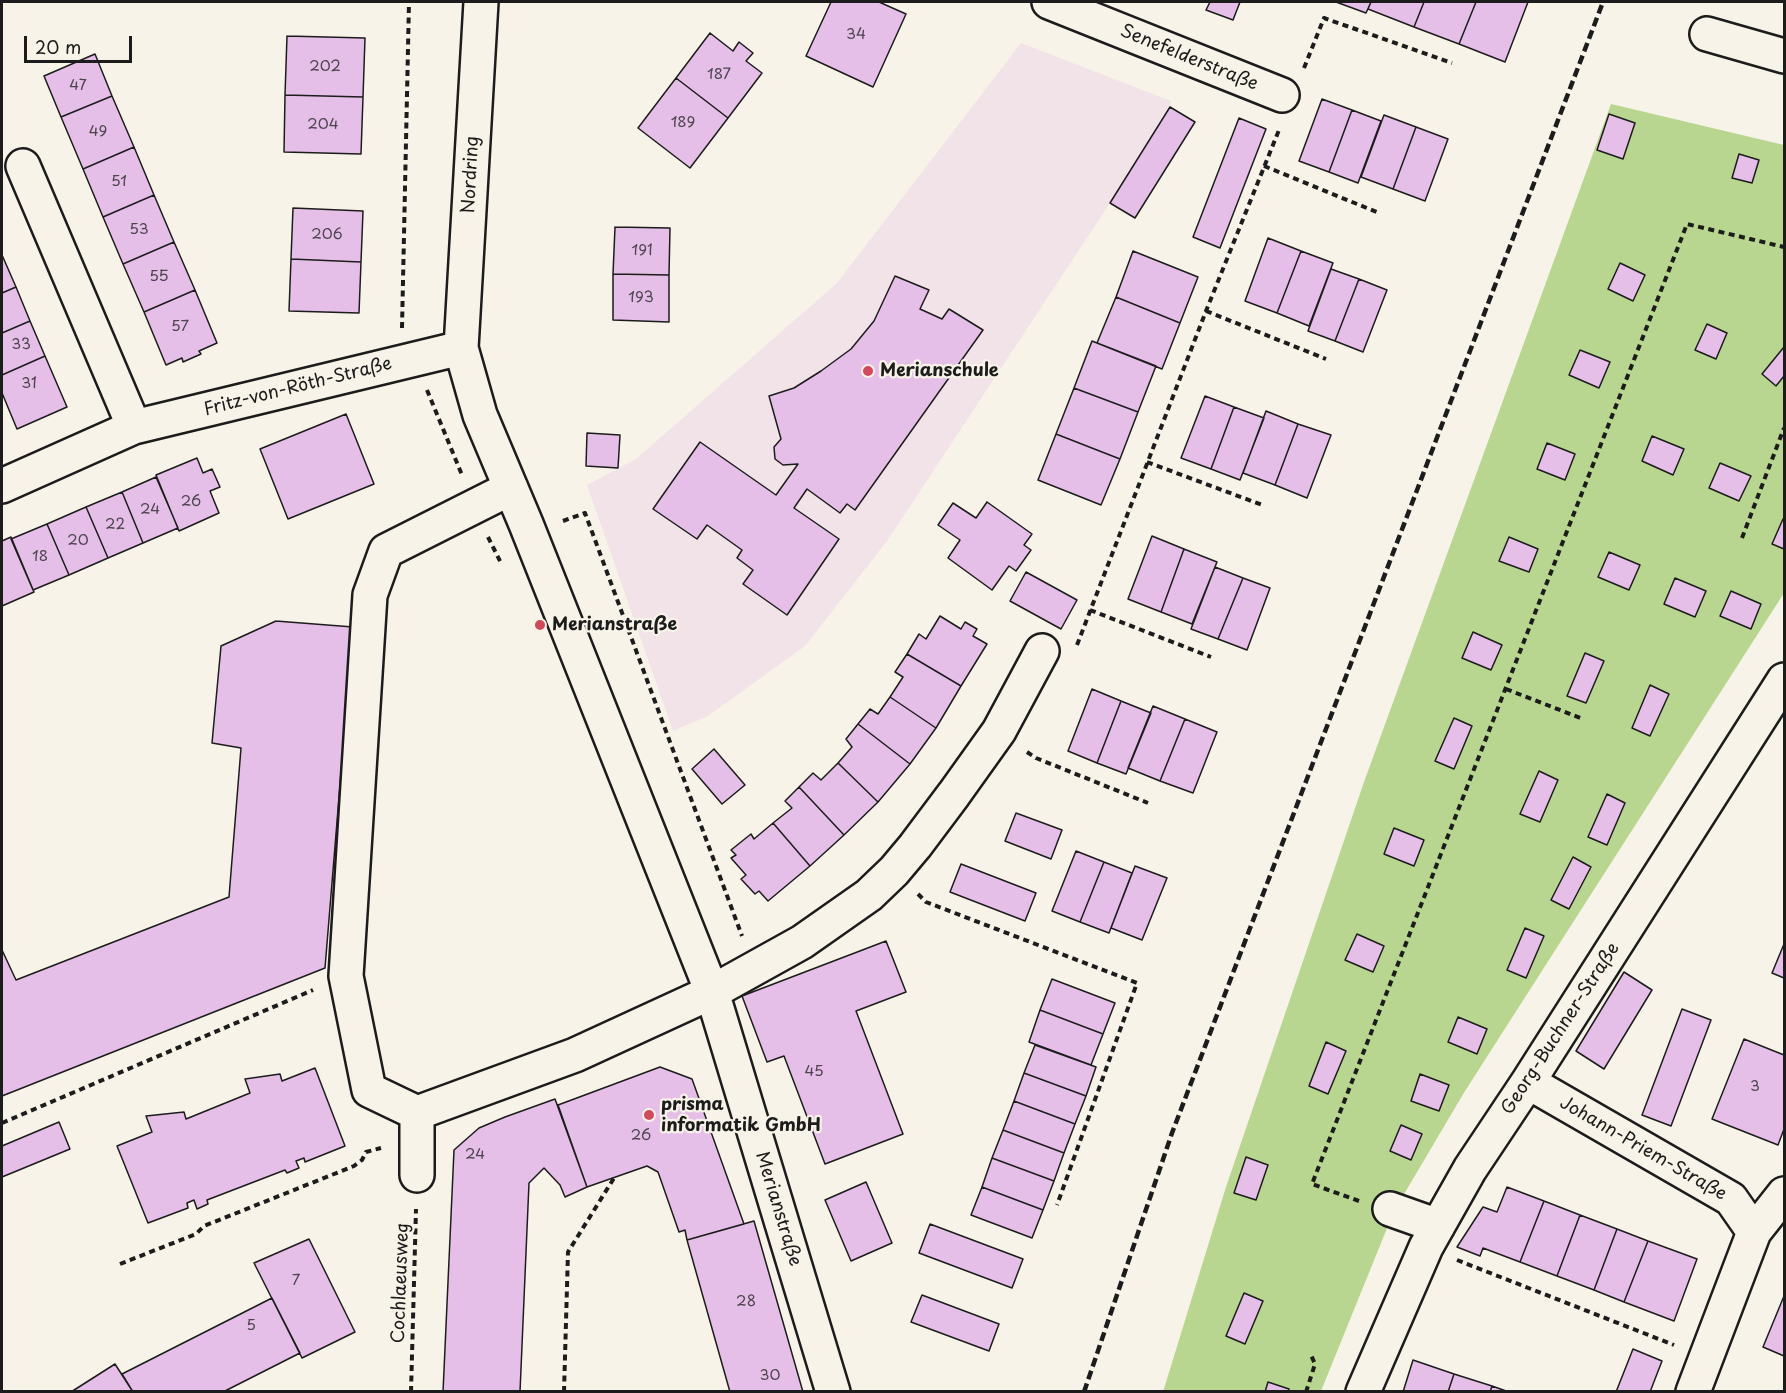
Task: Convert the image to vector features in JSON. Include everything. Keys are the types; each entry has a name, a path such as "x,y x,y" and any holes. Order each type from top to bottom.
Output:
{"street":[{"name":"Nordring","path":"461,348 482,2"},
{"name":"Senefelderstraße","path":"1048,2 1098,11 1287,97"},
{"path":"1707,34 1785,56"},
{"path":"22,166 134,427"},
{"name":"Merianstraße","path":"461,348 480,415 526,524 712,992 833,1392"},
{"name":"Fritz-von-Röth-Straße","path":"2,486 134,427 461,348"},
{"path":"511,489 386,551 370,596 346,975 369,1090 417,1113 575,1055 712,992 802,942 869,895 894,871 915,846 999,731 1042,651"},
{"name":"Georg-Buchner-Straße","path":"1363,1392 1432,1237 1470,1169 1785,680"},
{"name":"Johann-Priem-Straße","path":"1528,1082 1731,1199 1754,1232"},
{"path":"417,1113 417,1175"},
{"path":"1693,1392 1754,1232 1785,1194"},
{"path":"1380,1207 1432,1237"}],"path":[{"path":"1042,651 1076,648 1264,166 1287,97 1324,18 1452,63"},
{"path":"1264,166 1379,213"},
{"path":"1380,1207 1312,1184 1687,224 1785,247"},
{"path":"1206,311 1326,359"},
{"path":"443,428 480,415"},
{"path":"1742,538 1785,428"},
{"path":"1147,462 1265,507"},
{"path":"557,523 585,513 754,968"},
{"path":"1090,610 1211,657"},
{"path":"1506,689 1583,719"},
{"path":"999,731 1036,758 1148,802"},
{"path":"894,871 926,902 1137,983 1057,1205"},
{"path":"2,1122 346,975"},
{"path":"120,1264 196,1234 204,1226 354,1166 362,1160 366,1152 381,1148"},
{"name":"Cochlaeusweg","path":"411,1392 417,1175"},
{"path":"564,1392 568,1252 614,1178"},
{"path":"1432,1237 1705,1357"},
{"path":"1306,1392 1315,1364 1311,1355"}],"shaded area":[{"name":"Merianschule","path":"1021,43 1171,101 1170,107 1110,203 887,541 805,646 708,716 673,731 587,485 636,459 837,283"}],"green space":[{"path":"1611,104 1784,145 1784,593 1465,1091 1394,1211 1321,1391 1163,1392 1226,1187 1364,782"}],"building":[{"path":"831,2 879,2 906,14 873,87 806,56"},
{"path":"1210,2 1240,2 1233,20 1206,10"},
{"path":"1336,2 1371,2 1366,13"},
{"path":"1371,2 1424,2 1414,27 1368,9"},
{"path":"1424,2 1476,2 1459,44 1414,27"},
{"path":"1476,2 1528,2 1505,62 1459,44"},
{"path":"710,33 733,51 739,42 753,53 746,61 762,73 728,118 676,78"},
{"path":"287,36 365,38 363,97 285,95"},
{"path":"95,54 112,96 61,117 44,76"},
{"path":"676,78 728,118 690,168 638,128"},
{"path":"285,95 363,97 361,154 284,152"},
{"path":"112,96 134,147 83,169 61,117"},
{"path":"1322,99 1352,110 1329,172 1299,161"},
{"path":"1170,107 1195,122 1135,218 1110,203"},
{"path":"1352,110 1381,121 1358,183 1329,172"},
{"path":"1609,114 1635,123 1623,159 1597,150"},
{"path":"1384,115 1416,127 1393,189 1361,177"},
{"path":"1239,118 1266,129 1220,248 1193,237"},
{"path":"1416,127 1448,139 1425,201 1393,189"},
{"path":"134,147 154,195 103,217 83,169"},
{"path":"1739,154 1759,160 1752,183 1732,178"},
{"path":"154,195 174,242 123,264 103,217"},
{"path":"293,208 363,211 361,262 291,259"},
{"path":"615,227 670,228 669,275 613,274"},
{"path":"1268,238 1301,251 1277,313 1245,301"},
{"path":"174,242 195,290 144,312 123,264"},
{"path":"1133,251 1198,277 1180,323 1116,297"},
{"path":"1301,251 1333,263 1309,326 1277,313"},
{"path":"2,255 16,287 2,293"},
{"path":"291,259 361,262 359,313 289,311"},
{"path":"1620,263 1645,275 1633,301 1608,289"},
{"path":"1331,269 1359,279 1335,341 1308,331"},
{"path":"613,274 669,275 669,322 613,320"},
{"path":"895,276 929,290 920,309 942,319 949,309 983,330 855,510 847,504 840,513 807,489 794,508 839,539 787,615 743,584 753,570 737,558 742,550 707,525 697,539 653,509 700,442 776,495 798,464 783,465 775,459 774,447 781,439 769,396 794,388 851,349 874,321"},
{"path":"1359,279 1387,290 1363,352 1335,341"},
{"path":"16,287 30,321 2,333 2,293"},
{"path":"195,290 217,343 183,362 182,358 166,365 144,312"},
{"path":"1116,297 1180,323 1162,369 1097,343"},
{"path":"30,321 45,356 2,375 2,333"},
{"path":"1707,324 1727,333 1716,359 1695,350"},
{"path":"1092,341 1156,366 1138,412 1074,388"},
{"path":"1784,347 1784,376 1776,386 1762,374"},
{"path":"1580,350 1610,362 1599,388 1569,375"},
{"path":"45,356 67,407 17,429 2,393 2,375"},
{"path":"1074,388 1138,412 1120,459 1056,434"},
{"path":"1205,396 1234,407 1211,469 1181,458"},
{"path":"1234,407 1264,418 1240,480 1211,469"},
{"path":"1266,411 1298,424 1275,485 1243,473"},
{"path":"346,414 374,484 288,519 260,449"},
{"path":"1298,424 1331,435 1307,498 1275,485"},
{"path":"587,433 620,435 618,468 586,466"},
{"path":"1056,434 1120,459 1101,505 1038,480"},
{"path":"1652,436 1684,449 1673,475 1642,461"},
{"path":"1547,443 1575,454 1565,480 1537,469"},
{"path":"197,458 203,473 212,469 220,487 210,491 219,513 179,531 156,475"},
{"path":"1720,463 1751,476 1739,501 1709,488"},
{"path":"156,477 178,528 143,543 122,492"},
{"path":"122,492 143,543 108,558 86,507"},
{"path":"987,502 1032,534 1024,545 1031,550 1016,571 1009,566 992,590 948,558 960,540 938,525 953,503 976,518"},
{"path":"86,507 108,558 69,575 47,524"},
{"path":"1784,520 1784,549 1772,544"},
{"path":"47,524 69,575 33,590 11,539"},
{"path":"1152,536 1184,549 1161,612 1128,599"},
{"path":"11,537 34,592 2,606 2,541"},
{"path":"1509,537 1538,549 1529,572 1499,561"},
{"path":"1184,549 1217,562 1192,624 1161,612"},
{"path":"1609,552 1640,565 1629,590 1598,577"},
{"path":"1215,567 1243,578 1218,639 1191,629"},
{"path":"1026,572 1077,600 1061,629 1010,601"},
{"path":"1243,578 1270,588 1247,650 1218,639"},
{"path":"1675,578 1706,591 1695,617 1664,604"},
{"path":"1731,591 1761,604 1751,629 1720,616"},
{"path":"940,616 961,629 965,622 977,629 973,636 987,644 961,686 907,654 919,634 926,639"},
{"path":"276,621 353,627 325,968 2,1096 2,950 16,980 229,897 241,748 212,743 221,646"},
{"path":"1473,632 1502,645 1491,670 1462,658"},
{"path":"1585,653 1604,661 1586,703 1567,696"},
{"path":"907,654 961,686 936,728 890,697 903,677 895,672"},
{"path":"1650,685 1669,694 1650,736 1632,728"},
{"path":"1092,689 1121,701 1097,763 1068,751"},
{"path":"890,697 936,728 910,764 858,724 870,709 878,714"},
{"path":"1121,701 1151,713 1126,774 1097,763"},
{"path":"1153,706 1185,719 1160,781 1128,768"},
{"path":"1454,718 1472,726 1454,769 1435,761"},
{"path":"1185,719 1217,732 1193,793 1160,781"},
{"path":"858,724 910,764 878,802 838,763 852,747 846,739"},
{"path":"714,749 745,785 722,804 692,769"},
{"path":"838,763 878,802 844,835 799,787 813,773 821,780"},
{"path":"1539,771 1558,780 1540,822 1520,814"},
{"path":"799,787 844,835 810,866 773,823 792,808 785,801"},
{"path":"1607,794 1625,803 1607,845 1588,837"},
{"path":"1016,813 1062,830 1051,859 1005,841"},
{"path":"773,823 810,866 768,901 759,891 755,894 741,879 746,875 731,858 736,855 731,850 751,834 754,839"},
{"path":"1394,828 1424,840 1414,866 1384,854"},
{"path":"1076,851 1104,862 1080,922 1052,911"},
{"path":"1573,857 1591,867 1569,909 1551,900"},
{"path":"1104,862 1132,873 1109,933 1080,922"},
{"path":"961,864 1036,893 1025,921 950,892"},
{"path":"1135,866 1167,878 1142,940 1111,928"},
{"path":"1525,928 1544,936 1526,978 1507,970"},
{"path":"1357,934 1384,946 1373,972 1345,960"},
{"path":"886,941 906,992 856,1011 903,1134 825,1164 784,1056 767,1062 742,996"},
{"path":"1784,944 1784,978 1772,973"},
{"path":"1624,972 1652,990 1604,1069 1576,1051"},
{"path":"1052,979 1115,1003 1103,1034 1040,1010"},
{"path":"1682,1009 1711,1020 1671,1126 1642,1115"},
{"path":"1040,1010 1103,1034 1091,1065 1029,1042"},
{"path":"1458,1017 1487,1029 1477,1054 1448,1042"},
{"path":"1744,1039 1784,1055 1784,1129 1778,1145 1712,1119"},
{"path":"1326,1042 1346,1051 1328,1094 1309,1086"},
{"path":"1035,1045 1096,1067 1086,1096 1024,1073"},
{"path":"660,1067 692,1079 744,1224 687,1240 685,1230 679,1232 658,1172 647,1166 587,1187 558,1105"},
{"path":"315,1068 345,1146 305,1162 304,1158 296,1161 299,1168 287,1173 285,1170 207,1200 208,1204 197,1209 194,1200 187,1203 188,1208 148,1223 117,1146 152,1132 146,1116 184,1112 186,1119 250,1093 245,1079 280,1074 282,1081"},
{"path":"1024,1073 1086,1096 1075,1124 1014,1101"},
{"path":"1420,1074 1449,1085 1439,1111 1411,1101"},
{"path":"555,1099 587,1187 565,1197 560,1185 544,1168 529,1183 520,1392 443,1392 454,1150 479,1128"},
{"path":"1014,1101 1075,1124 1064,1153 1003,1130"},
{"path":"59,1122 70,1149 2,1177 2,1146"},
{"path":"1401,1125 1422,1134 1411,1160 1390,1151"},
{"path":"1003,1130 1064,1153 1054,1181 992,1158"},
{"path":"1246,1157 1268,1165 1256,1200 1234,1193"},
{"path":"992,1158 1054,1181 1043,1210 982,1187"},
{"path":"866,1182 892,1243 851,1261 825,1200"},
{"path":"982,1187 1043,1210 1032,1238 971,1215"},
{"path":"1507,1187 1544,1201 1520,1262 1483,1248 1480,1256 1457,1247 1483,1207 1497,1212"},
{"path":"1544,1201 1580,1215 1557,1276 1520,1262"},
{"path":"1580,1215 1617,1229 1594,1290 1557,1276"},
{"path":"754,1221 803,1392 730,1392 687,1240"},
{"path":"930,1224 1023,1259 1012,1288 919,1253"},
{"path":"1617,1229 1648,1241 1624,1302 1594,1290"},
{"path":"309,1239 355,1332 302,1358 254,1263"},
{"path":"1648,1241 1697,1259 1674,1321 1624,1302"},
{"path":"1244,1293 1263,1301 1245,1344 1226,1336"},
{"path":"922,1295 999,1324 989,1351 911,1322"},
{"path":"1784,1296 1784,1356 1763,1347"},
{"path":"272,1298 300,1353 223,1392 133,1392 122,1374"},
{"path":"1633,1349 1662,1361 1650,1392 1616,1392"},
{"path":"1413,1360 1454,1374 1448,1392 1403,1392"},
{"path":"115,1364 133,1392 71,1392"},
{"path":"1454,1374 1492,1386 1490,1392 1448,1392"},
{"path":"1268,1382 1289,1389 1288,1392 1265,1392"},
{"path":"1492,1386 1509,1392 1490,1392"}],"railway":[{"path":"1084,1392 1172,1133 1603,2"}],"place":[{"name":"Merianschule","path":"868,371"},
{"name":"Merianstraße","path":"540,625"},
{"name":"prisma informatik GmbH","path":"649,1115"}]}
